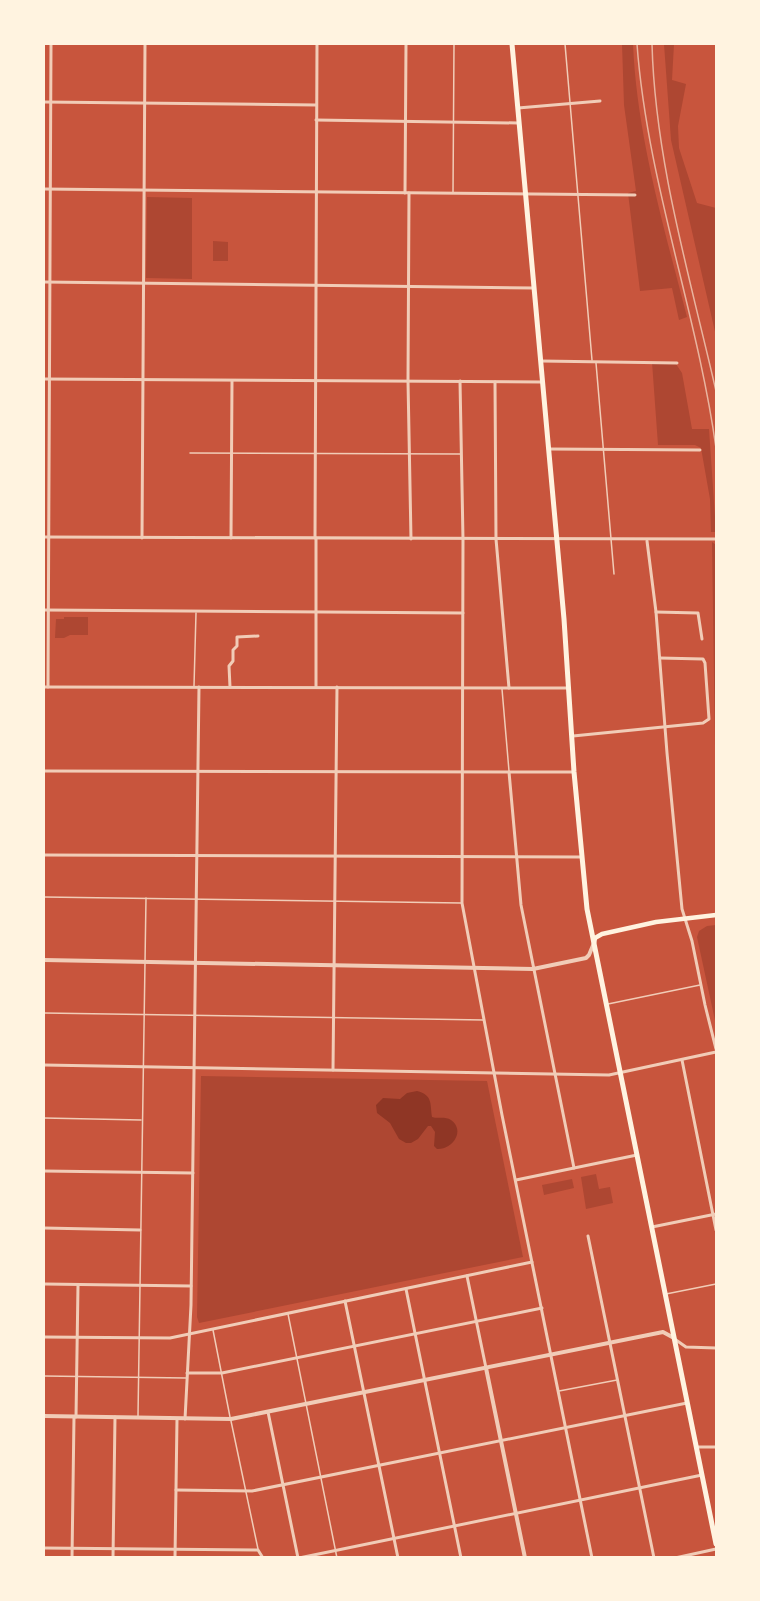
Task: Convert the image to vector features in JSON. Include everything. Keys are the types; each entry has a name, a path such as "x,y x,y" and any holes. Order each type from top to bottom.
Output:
{"main road":[{"path":"512,44 557,540 571,736 587,909 717,1547"},
{"path":"594,943 595,938 602,934 686,918 717,915"}],"street":[{"path":"51,44 46,687 568,688"},
{"path":"142,538 145,44"},
{"path":"316,44 316,687"},
{"path":"406,44 411,539"},
{"path":"44,102 316,105"},
{"path":"518,108 600,102"},
{"path":"316,120 519,123"},
{"path":"44,189 635,195"},
{"path":"44,282 534,288"},
{"path":"541,361 677,363"},
{"path":"44,379 542,382"},
{"path":"231,538 232,380"},
{"path":"460,381 463,539 462,903 592,1557"},
{"path":"495,382 496,539 509,688"},
{"path":"549,450 700,450"},
{"path":"44,457 49,457"},
{"path":"46,537 647,541 717,539"},
{"path":"44,1065 609,1075 682,1060 717,1050 682,909 656,612 647,541"},
{"path":"46,610 463,613"},
{"path":"656,612 698,613 702,639"},
{"path":"230,687 229,666 233,661 233,650 237,646 237,637 258,636"},
{"path":"571,736 703,723 709,719 703,659 660,658"},
{"path":"185,1419 191,1286 196,1015 197,687"},
{"path":"333,1070 338,687"},
{"path":"44,771 574,772"},
{"path":"509,772 521,905 574,1168"},
{"path":"44,855 582,857"},
{"path":"44,960 533,969 586,958 594,943"},
{"path":"682,1060 717,1230"},
{"path":"516,1180 637,1155"},
{"path":"44,1171 193,1173"},
{"path":"652,1227 715,1215"},
{"path":"44,1228 140,1230"},
{"path":"588,1236 654,1557"},
{"path":"44,1337 159,1339 532,1262"},
{"path":"468,1276 525,1557"},
{"path":"44,1284 191,1286"},
{"path":"72,1557 78,1285"},
{"path":"406,1288 461,1557"},
{"path":"345,1301 398,1557"},
{"path":"187,1373 222,1373 542,1308"},
{"path":"44,1416 231,1419 663,1332 686,1347 717,1348"},
{"path":"176,1490 246,1491 283,1485 687,1402"},
{"path":"268,1412 299,1557 702,1475"},
{"path":"113,1557 115,1417"},
{"path":"174,1557 177,1419"},
{"path":"697,1447 717,1448"},
{"path":"675,1557 717,1547"},
{"path":"44,1548 258,1550 263,1557"},
{"path":"232,1550 232,1557"}],"lane":[{"path":"453,44 453,193"},
{"path":"565,44 577,195 604,450 614,574"},
{"path":"190,453 461,454"},
{"path":"196,611 197,687"},
{"path":"502,688 509,772"},
{"path":"44,897 462,903"},
{"path":"138,1418 146,898"},
{"path":"606,1005 701,985"},
{"path":"44,1013 485,1020"},
{"path":"44,1118 142,1120"},
{"path":"665,1294 717,1284"},
{"path":"287,1313 337,1557"},
{"path":"212,1328 258,1550"},
{"path":"44,1376 187,1378"},
{"path":"558,1391 618,1380"}],"shaded area":[{"path":"622,44 633,44 646,148 687,317 679,320 672,288 640,291 628,193 636,191 624,105"},
{"path":"664,44 674,44 672,80 686,84 678,126 679,148 697,203 716,208 716,336 671,140"},
{"path":"147,197 192,198 192,279 146,278"},
{"path":"213,241 228,242 228,261 213,261"},
{"path":"652,362 676,364 682,373 692,429 709,429 716,532 711,532 710,499 701,448 695,445 658,445"},
{"path":"712,542 716,545 716,814"},
{"path":"64,617 88,617 88,635 55,638 56,619 64,619"},
{"path":"716,925 716,1025 697,937 699,931 707,926"},
{"path":"201,1076 487,1081 523,1257 199,1323 197,1317"},
{"path":"417,1091 428,1098 432,1117 449,1119 455,1124 457,1134 448,1146 437,1149 434,1146 435,1132 431,1126 428,1126 418,1139 406,1143 399,1139 390,1123 377,1113 376,1105 383,1098 400,1099 407,1093"},
{"path":"596,1174 599,1189 610,1187 613,1203 586,1209 581,1177"},
{"path":"572,1179 574,1188 544,1195 542,1185"}],"railway":[{"path":"637,44 642,95 651,146 708,397 716,448"},
{"path":"652,44 660,132 675,219 716,391"}]}
